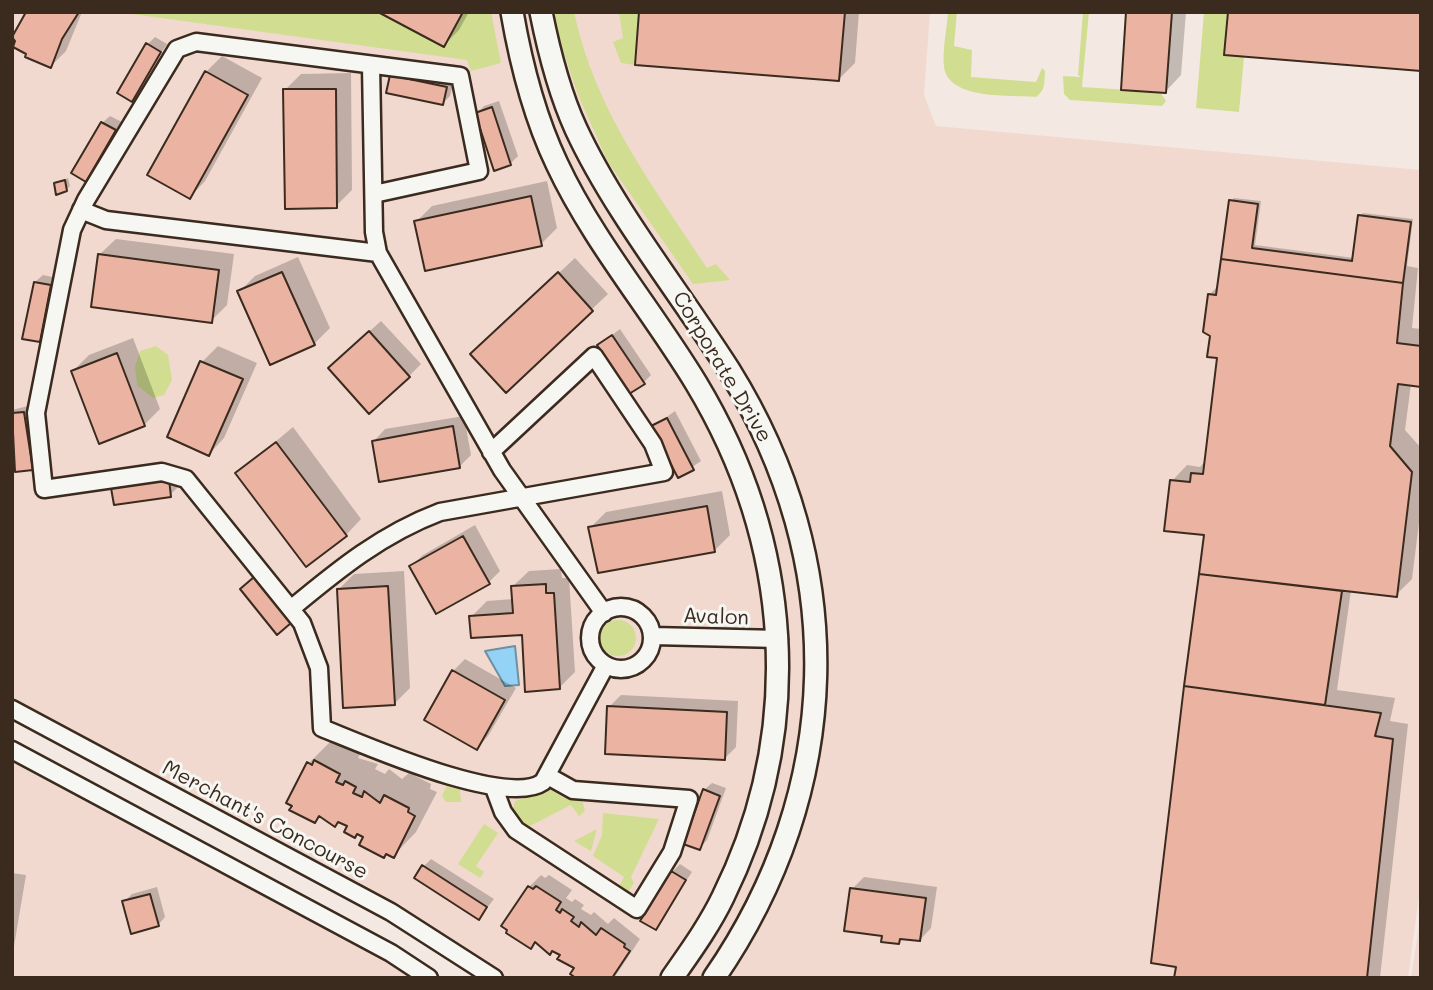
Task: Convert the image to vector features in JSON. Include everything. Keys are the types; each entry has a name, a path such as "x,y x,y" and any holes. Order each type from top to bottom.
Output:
{"main road":[{"name":"Corporate Drive","path":"512,12 533,101 557,165 579,204 709,405 742,475 765,554 776,605 779,686 771,753 758,810 723,897 672,978"},
{"name":"Corporate Drive","path":"541,12 559,83 576,129 600,172 757,419 789,493 810,578 817,652 809,752 791,822 754,914 714,978"},
{"path":"682,360 685,337 697,323"}],"street":[{"path":"374,194 479,171 460,76 196,42 182,45 171,54 81,210 69,240 36,413 44,489 162,472 186,479 292,608 309,637 319,668 322,728 457,778 494,788 530,789 540,785 548,776 606,665"},
{"path":"371,65 374,232 378,254 491,452 604,613"},
{"path":"81,210 106,220 378,254"},
{"path":"292,608 358,554 406,526 448,510 664,472 653,444 594,356 491,452"},
{"path":"618,607 633,610 645,617 653,636 647,656 637,665 624,669 606,665 596,656 590,644 594,625 604,613 618,607"},
{"name":"Avalon","path":"653,636 779,639"},
{"name":"Merchant's Concourse","path":"12,709 391,912 494,978"},
{"path":"12,750 391,953 429,978"},
{"path":"494,788 503,813 516,830 637,909 672,852 689,799 573,790 548,776"}],"shaded area":[{"path":"12,12 930,12 924,95 936,126 1421,170 1421,881 1408,978 494,978 12,709"},
{"path":"12,750 429,978 12,978"},
{"path":"1421,913 1421,978 1411,978"}],"green space":[{"path":"491,12 501,63 471,71 467,60 125,13"},
{"path":"555,12 574,12 596,82 628,146 707,268 716,264 730,280 693,284 608,162 578,95 558,36"},
{"path":"619,12 639,12 635,65 621,63 613,42 623,38"},
{"path":"948,12 957,12 954,46 972,50 971,77 1036,82 1042,68 1045,71 1044,82 1039,94 1036,97 982,94 957,85 948,78 944,67 944,47"},
{"path":"1083,12 1089,12 1082,87 1160,92 1166,101 1162,106 1070,100 1064,94 1063,76 1081,77 1078,75"},
{"path":"1204,12 1228,12 1224,55 1244,57 1239,112 1196,108"},
{"path":"156,346 168,355 172,380 164,395 153,398 137,385 135,367 140,351"},
{"path":"618,620 631,625 636,638 631,651 618,656 605,651 600,638 605,625"},
{"path":"447,785 460,790 461,802 446,802 442,796"},
{"path":"551,790 564,798 582,800 585,811 579,816 571,805 528,827 511,814 515,801"},
{"path":"603,813 659,819 631,877 634,883 628,892 618,888 624,877 593,856 602,835"},
{"path":"484,824 498,833 476,866 484,872 480,878 458,864"},
{"path":"597,829 591,851 574,841"}],"water":[{"path":"515,646 519,685 505,686 485,651"}],"building":[{"path":"26,12 79,12 62,39 51,68 25,57 26,54 13,47 15,41 12,37"},
{"path":"378,12 463,12 444,47"},
{"path":"639,12 845,12 839,81 635,65"},
{"path":"1126,12 1172,12 1166,93 1121,90"},
{"path":"1228,12 1421,12 1421,71 1224,55"},
{"path":"146,43 161,52 132,102 117,93"},
{"path":"205,71 248,95 190,199 147,175"},
{"path":"390,75 447,87 443,105 386,93"},
{"path":"283,89 336,89 337,208 285,209"},
{"path":"492,107 511,165 494,171 475,113"},
{"path":"101,122 116,130 86,182 71,173"},
{"path":"65,180 67,191 56,195 54,183"},
{"path":"531,196 542,246 425,271 414,221"},
{"path":"1229,200 1258,204 1252,248 1352,261 1358,215 1411,222 1403,283 1221,259"},
{"path":"98,254 219,270 212,323 91,307"},
{"path":"1221,259 1403,283 1397,343 1421,346 1421,387 1398,384 1390,446 1412,472 1397,597 1199,574 1204,535 1164,531 1170,480 1190,482 1191,473 1203,474 1217,358 1207,357 1210,336 1203,332 1208,294 1216,295"},
{"path":"282,272 315,345 270,365 237,291"},
{"path":"558,272 593,311 506,393 470,354"},
{"path":"34,282 51,285 40,342 22,339"},
{"path":"369,331 410,377 369,414 328,368"},
{"path":"612,335 645,384 629,394 597,345"},
{"path":"117,353 145,426 99,444 71,371"},
{"path":"200,361 243,379 209,456 167,437"},
{"path":"24,412 33,470 15,472 12,413"},
{"path":"667,418 694,470 678,478 651,426"},
{"path":"453,426 460,468 379,482 372,441"},
{"path":"276,442 347,536 306,567 235,473"},
{"path":"169,479 171,497 114,505 111,488"},
{"path":"707,506 715,552 598,573 588,527"},
{"path":"463,536 490,584 436,614 409,566"},
{"path":"1199,574 1342,591 1325,705 1184,686"},
{"path":"254,577 291,623 277,635 240,589"},
{"path":"546,584 546,593 554,593 560,689 525,692 522,635 471,638 469,616 513,613 511,586"},
{"path":"388,586 395,705 343,708 337,589"},
{"path":"452,670 505,700 477,750 424,720"},
{"path":"1184,686 1381,713 1375,736 1393,739 1367,978 1174,978 1176,967 1151,963"},
{"path":"607,706 727,712 725,760 605,754"},
{"path":"314,760 340,774 336,782 343,785 345,781 356,787 353,793 362,797 364,791 380,803 384,795 409,808 408,812 415,816 394,858 386,854 384,858 359,845 363,837 357,834 355,838 344,832 347,826 338,822 335,827 319,816 315,823 289,810 292,806 286,803 307,762 312,765"},
{"path":"703,789 720,796 700,850 683,844"},
{"path":"422,865 487,907 479,920 414,878"},
{"path":"671,871 686,880 656,930 640,921"},
{"path":"528,886 533,889 536,886 561,902 556,910 560,913 562,909 574,917 571,921 579,927 581,922 596,935 601,928 625,944 624,947 630,951 612,978 576,978 570,974 574,968 557,959 560,955 552,951 550,955 535,942 531,949 506,933 507,930 501,926"},
{"path":"850,888 926,898 920,941 900,939 899,944 881,942 882,936 844,931"},
{"path":"150,894 159,926 131,934 122,901"}]}
